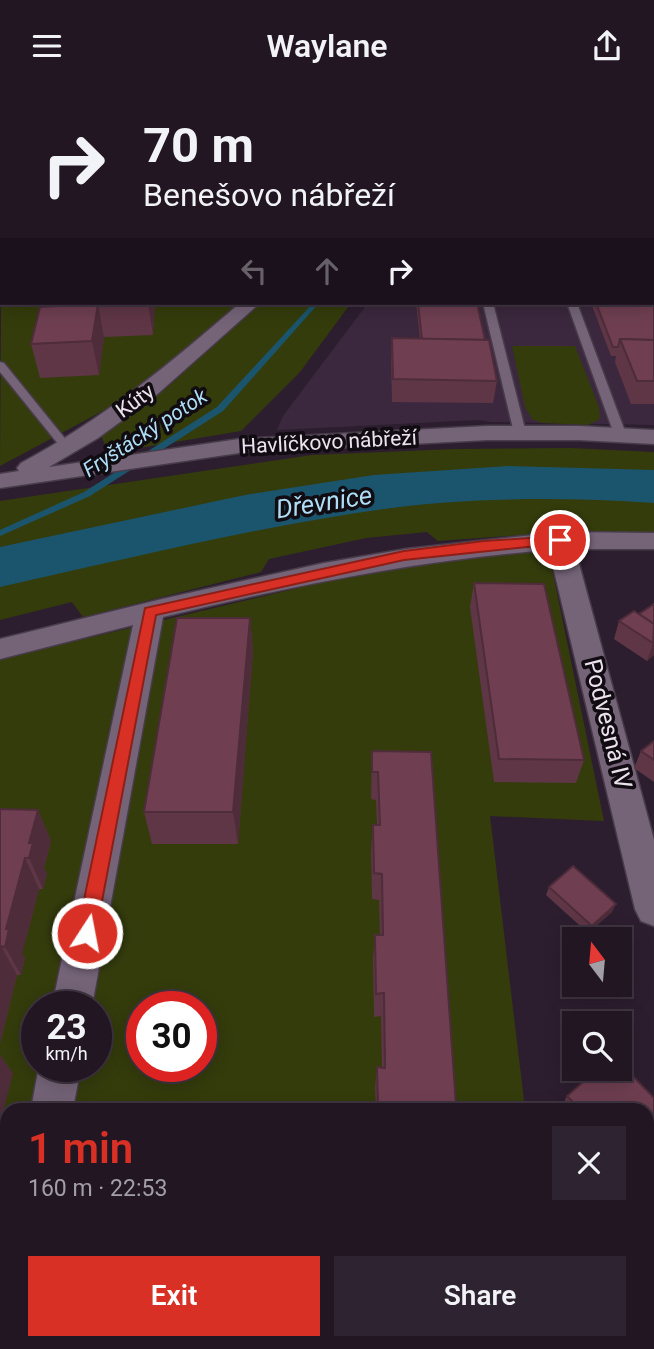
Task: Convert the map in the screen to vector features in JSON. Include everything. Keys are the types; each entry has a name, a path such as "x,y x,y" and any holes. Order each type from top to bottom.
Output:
{"street":[{"name":"Kúty","path":"3,481 67,448 175,372 249,305"},
{"name":"Havlíčkovo nábřeží","path":"3,481 239,446 520,433 654,437"},
{"path":"0,649 150,611 404,555 484,545 560,540 654,541"},
{"name":"Podvesná IV","path":"560,540 654,909"},
{"path":"75,991 150,611"},
{"path":"53,1103 58,1082"}],"lane":[{"path":"488,305 520,433"},
{"path":"573,305 620,434"},
{"path":"0,365 67,448"},
{"path":"0,384 12,380"}],"shaded area":[{"path":"366,305 653,305 654,425 478,420 277,430 283,416"}],"green space":[{"path":"1,305 238,305 198,340 112,406 0,466"},
{"path":"259,305 350,305 300,372 241,431 109,453 99,432 162,392"},
{"path":"512,346 575,346 599,407 600,419 588,425 542,423 532,419 525,407"},
{"path":"571,448 654,452 654,533 577,531 438,541 427,532 366,538 269,559 261,572 83,617 72,602 0,620 0,501 312,455 455,449"},
{"path":"539,550 551,564 604,821 490,816 524,1103 0,1103 0,659 411,561"}],"water":[{"name":"Dřevnice","path":"508,466 654,470 654,503 519,499 450,502 384,509 239,534 0,587 0,547 245,495 374,475"}],"building":[{"path":"98,305 92,341 31,344 40,307"},
{"path":"418,305 477,305 485,340 422,339"},
{"path":"597,305 654,305 654,340 620,339 618,347 613,347"},
{"path":"392,338 489,340 497,381 393,379"},
{"path":"620,339 654,340 654,381 637,381"},
{"path":"474,583 544,584 584,760 499,759"},
{"path":"654,604 654,624 639,614"},
{"path":"634,611 654,624 653,643 619,621"},
{"path":"177,618 250,618 233,812 144,812"},
{"path":"654,741 654,760 641,751"},
{"path":"372,751 431,752 456,1103 378,1103 377,1067 385,1068 384,993 376,994 375,935 383,935 382,874 374,873 373,825 380,825 378,772 372,772"},
{"path":"0,809 38,810 29,843 33,843 29,858 25,858 6,929 9,929 5,947 1,946 0,950"},
{"path":"573,866 616,904 592,926 549,887"},
{"path":"632,1075 654,1098 654,1103 574,1103 567,1096 584,1081 632,1081"}],"waterway":[{"name":"Fryštácký potok","path":"0,533 87,494 220,409 314,305"}],"route":[{"path":"87,933 150,611 404,555 484,545 560,540"}]}
